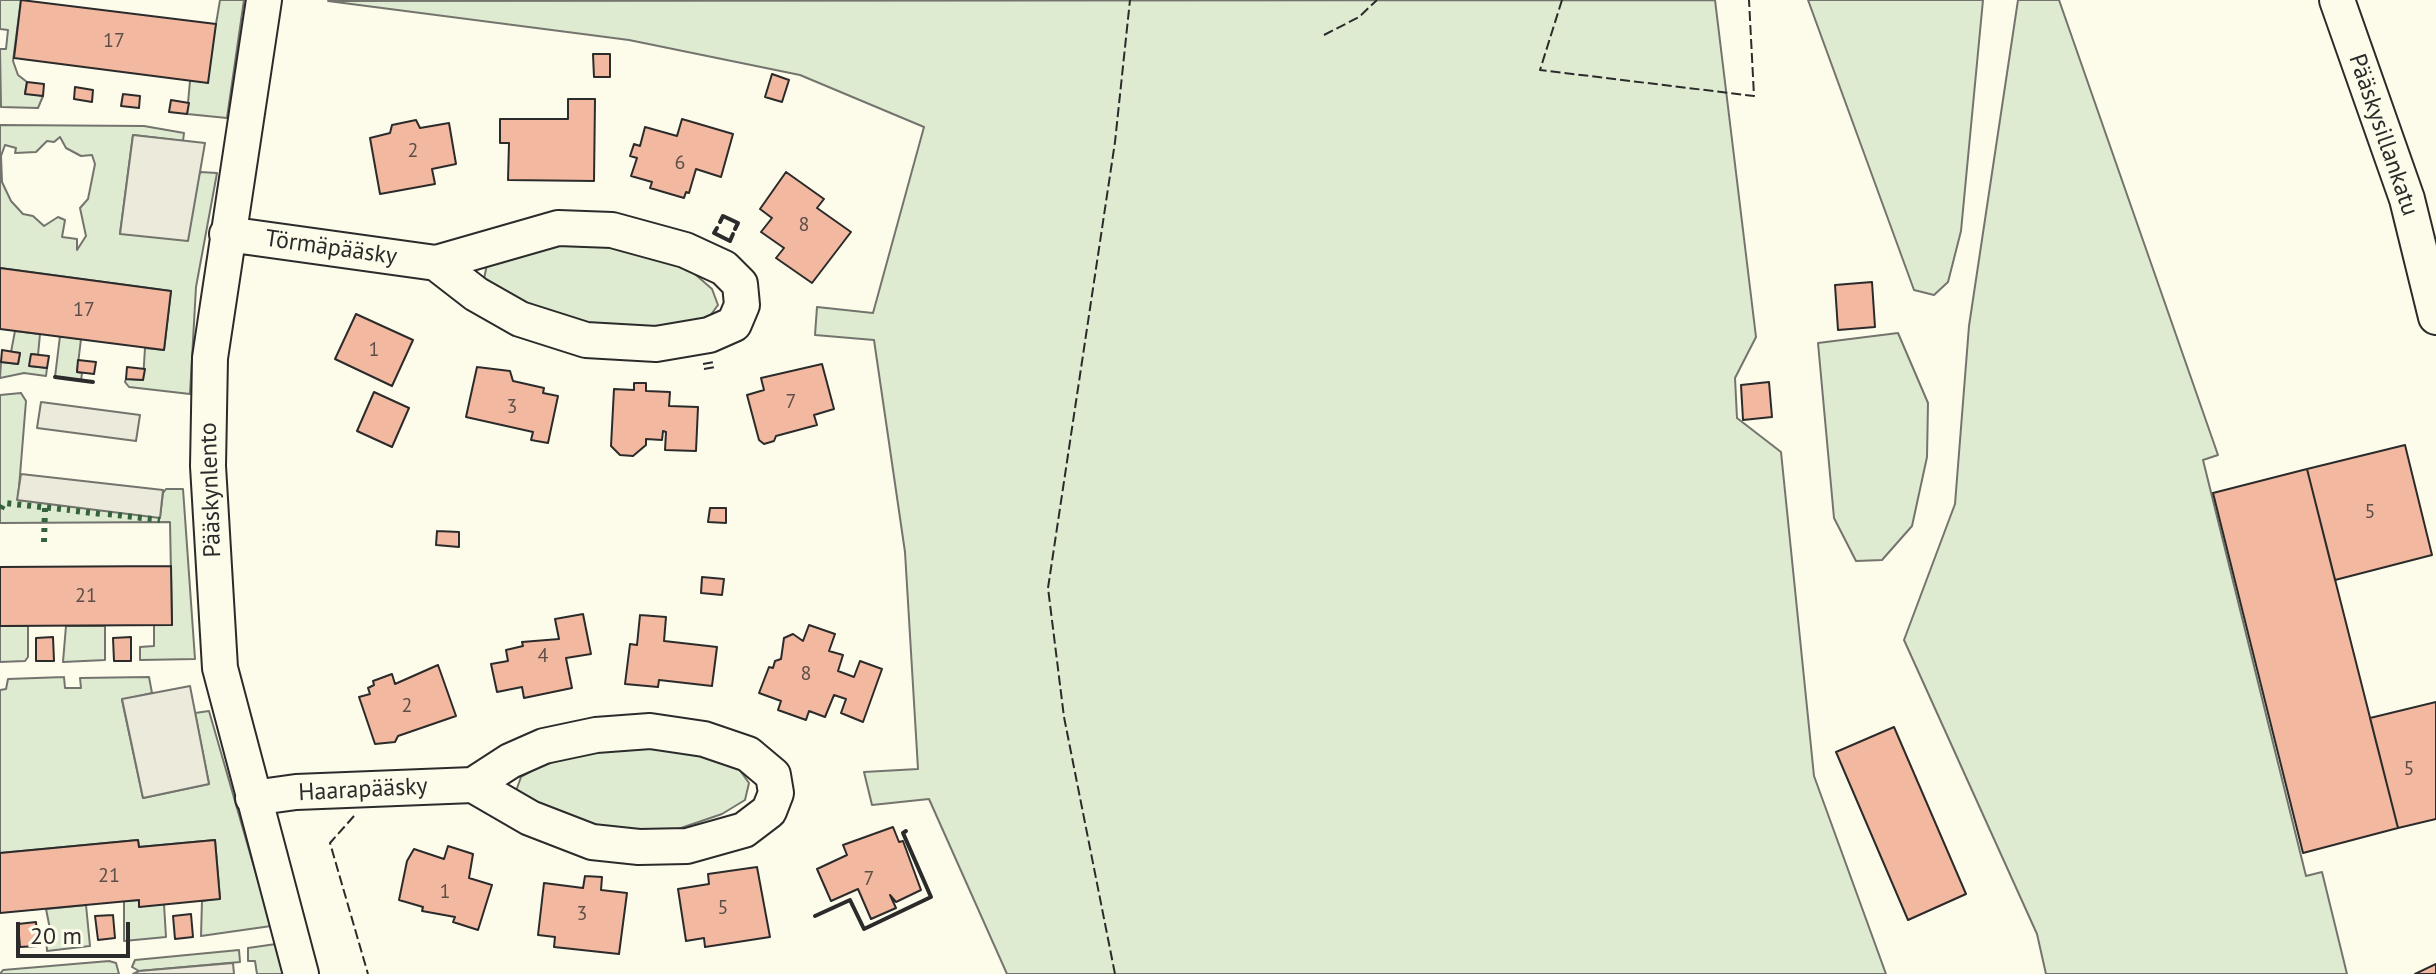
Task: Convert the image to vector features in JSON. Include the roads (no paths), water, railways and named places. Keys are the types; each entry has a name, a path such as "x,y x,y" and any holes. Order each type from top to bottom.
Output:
{"street":[{"name":"Pääskynlento","path":"264,0 210,358 208,466 220,668 301,974"},
{"name":"Pääskysillankatu","path":"2337,0 2407,199 2436,317"},
{"name":"Törmäpääsky","path":"227,234 436,263 558,228 612,230 685,250 724,268 740,284 742,305 734,324 709,335 656,344 586,340 520,319 476,294 436,263"},
{"path":"650,731 704,739 748,754 773,775 776,793 769,811 744,830 687,846 639,847 592,842 530,818 473,785 510,761 544,746 596,735 650,731"},
{"name":"Haarapääsky","path":"253,798 296,792 473,785"}]}
